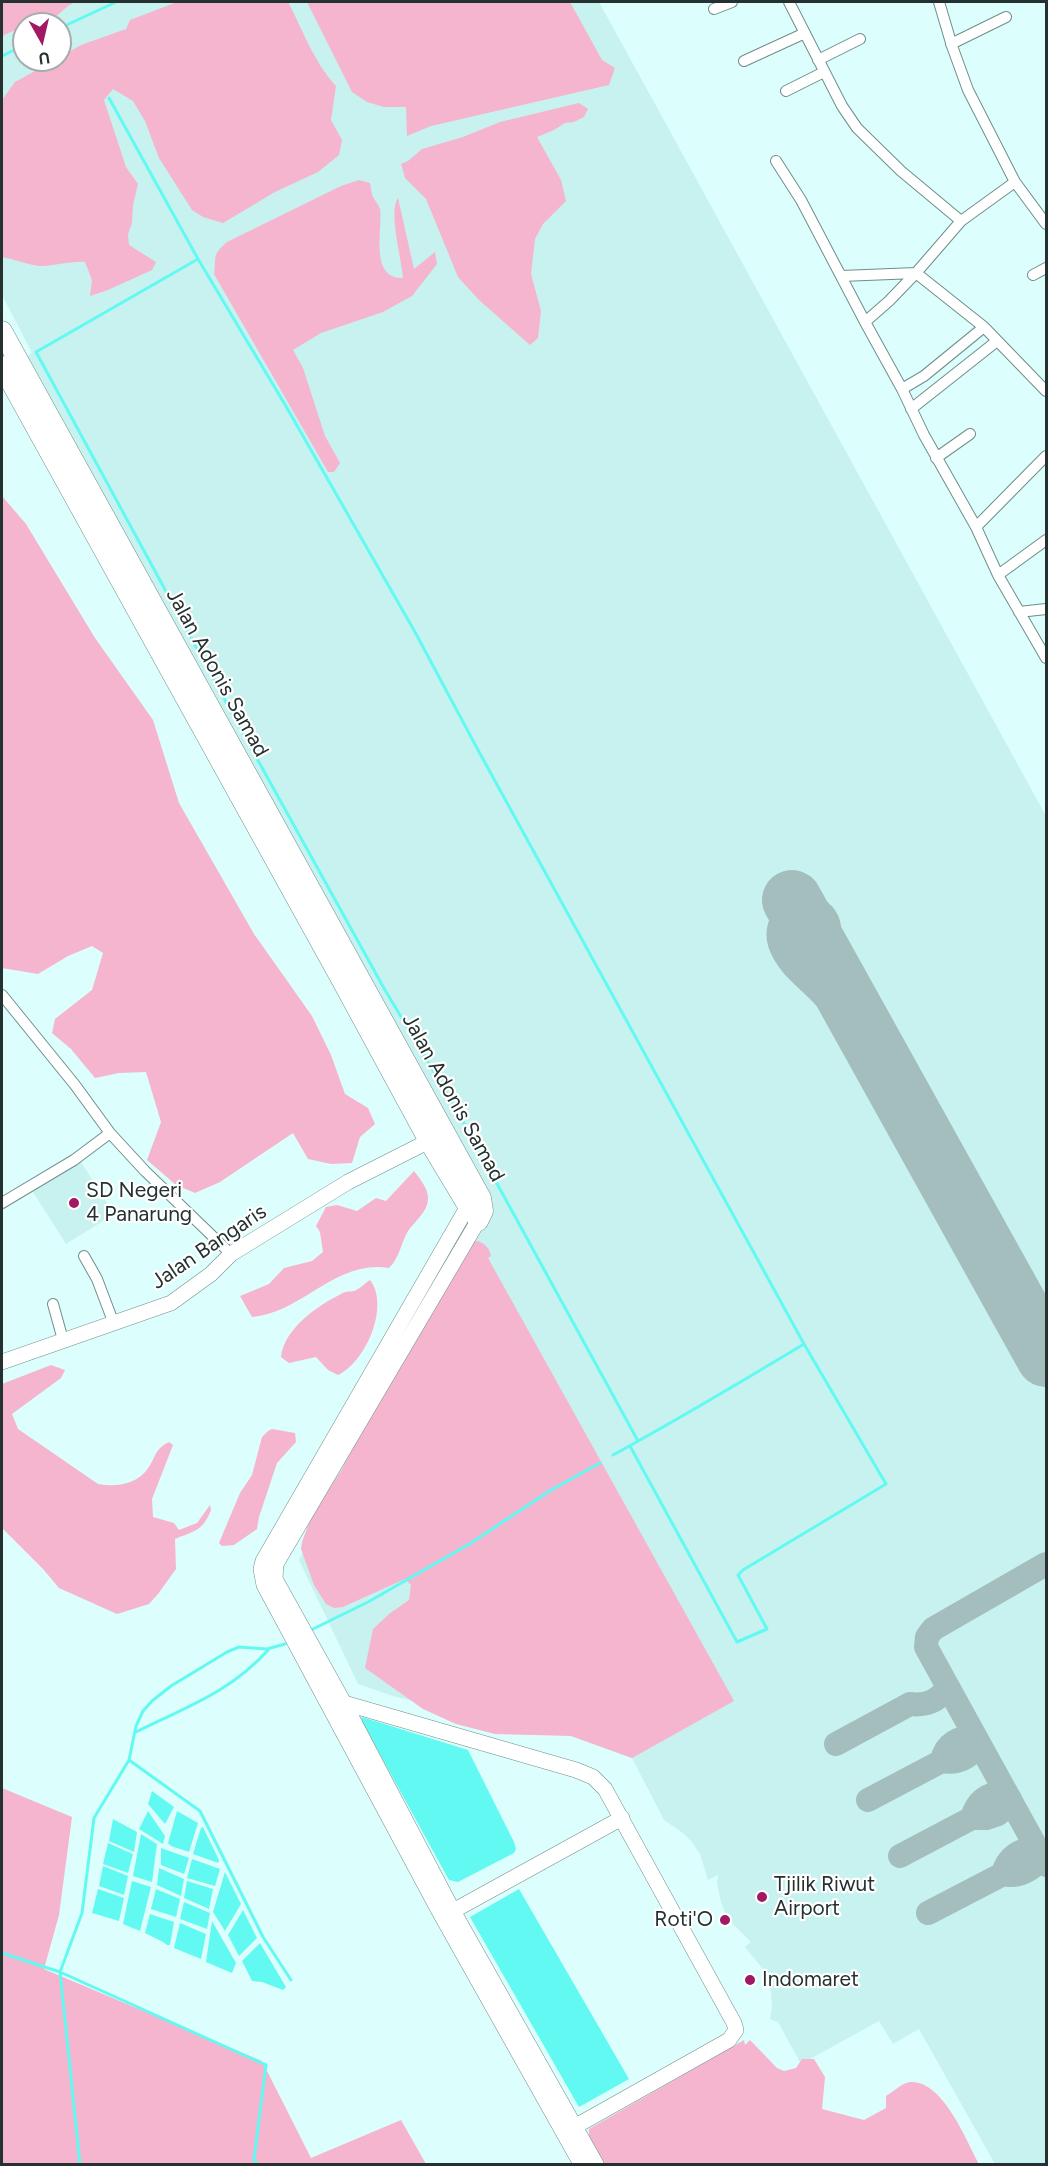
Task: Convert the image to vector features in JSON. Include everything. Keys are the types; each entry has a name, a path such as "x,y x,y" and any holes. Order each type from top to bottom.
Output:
{"highway":[{"name":"Jalan Adonis Samad","path":"2,331 349,975 429,1141 473,1213 483,1211 481,1198 349,975 2,366"}],"main road":[{"name":"Jalan Bangaris","path":"2,1362 114,1324 178,1299 211,1274 231,1254 348,1182 429,1141"},
{"path":"473,1213 276,1564 275,1579 298,1634 453,1911 569,2129 581,2164"},
{"path":"337,1706 576,1770 593,1777 605,1789 622,1818 736,2030 729,2040 721,2045 569,2129"},
{"path":"337,1706 439,1911 569,2129 596,2164"},
{"path":"453,1911 622,1818"}],"street":[{"path":"714,9 732,2"},
{"path":"789,2 842,106 856,128 901,171 961,221"},
{"path":"939,2 968,90 1016,182 1047,224"},
{"path":"951,44 1006,17"},
{"path":"744,61 805,33"},
{"path":"819,60 860,39"},
{"path":"786,91 824,72"},
{"path":"776,161 801,200 902,389 936,458 976,527 998,575 1019,612 1042,642 1047,658"},
{"path":"865,322 916,273 961,221 1016,182"},
{"path":"1033,275 1047,268"},
{"path":"841,276 916,273 984,327 1047,392"},
{"path":"902,389 924,376 984,327"},
{"path":"911,409 997,341"},
{"path":"936,458 970,434"},
{"path":"976,527 1047,456"},
{"path":"998,575 1047,540"},
{"path":"1019,612 1047,609"},
{"path":"2,995 75,1085 110,1133 145,1171 231,1254"},
{"path":"2,1203 74,1160 110,1133"},
{"path":"84,1256 97,1279 114,1324"},
{"path":"53,1304 63,1340"}],"shaded area":[{"path":"2,2 599,2 1046,816 1046,2164 995,2164 919,2029 893,2044 879,2021 801,2064 778,2022 770,2019 771,1992 766,1973 745,1947 751,1942 728,1919 721,1902 717,1883 718,1875 708,1880 700,1854 683,1833 664,1820 632,1758 571,1736 484,1719 393,1696 358,1684 299,1560 328,1506 322,1495 490,1202 23,360 32,353 2,295"},
{"path":"2,2 76,2 61,12 12,12 12,31 2,36"},
{"path":"177,2 288,2 315,56 336,86 331,120 342,140 339,155 318,172 275,192 223,223 203,217 192,210 159,158 145,121 133,101 113,89 104,100 126,167 138,184 128,234 129,245 156,262 152,270 90,296 92,280 85,262 41,266 2,257 2,100 15,82 33,72 72,72 72,50 126,29 130,20"},
{"path":"307,2 570,2 602,60 615,68 609,85 431,126 407,136 406,107 384,107 367,102 352,92"},
{"path":"579,103 588,109 584,117 565,123 537,137 561,180 566,201 543,224 535,239 531,274 541,311 538,338 530,345 479,300 458,277 426,199 405,178 401,164 422,149 463,137 500,122"},
{"path":"359,180 370,183 372,195 380,209 380,251 385,270 392,276 403,278 394,213 398,198 414,269 435,252 437,264 412,296 383,312 321,333 293,350 303,368 325,436 340,463 334,472 328,472 214,274 215,260 219,250 227,242 341,186"},
{"path":"2,496 26,524 95,638 153,720 179,803 254,934 312,1016 331,1055 345,1094 368,1108 375,1124 360,1137 352,1163 331,1164 308,1159 293,1133 220,1182 195,1193 176,1185 147,1160 161,1122 146,1072 119,1073 95,1078 71,1049 52,1033 55,1019 92,990 103,953 92,946 68,956 38,974 2,968"},
{"name":"SD Negeri 4 Panarung","path":"81,1162 114,1214 66,1244 33,1192"},
{"path":"414,1171 426,1188 427,1204 408,1231 389,1268 370,1267 352,1271 287,1306 252,1317 240,1296 269,1284 284,1268 312,1261 323,1252 320,1232 316,1226 326,1207 337,1205 357,1211 376,1198 386,1201"},
{"path":"478,1241 488,1249 491,1256 488,1258 734,1701 632,1758 571,1736 495,1734 456,1724 423,1709 365,1668 373,1629 409,1600 411,1585 405,1579 343,1607 334,1608 326,1604 314,1585 301,1549 312,1514 341,1471 369,1414 473,1242"},
{"path":"370,1280 376,1291 376,1318 366,1346 348,1368 338,1375 328,1370 316,1357 289,1363 281,1357 288,1337 312,1312 344,1292 354,1291"},
{"path":"51,1365 65,1370 61,1378 12,1414 18,1429 98,1484 104,1485 124,1484 141,1476 160,1448 169,1442 173,1445 152,1499 153,1517 174,1523 179,1530 197,1523 210,1505 211,1510 208,1517 201,1526 175,1539 176,1569 149,1604 117,1614 59,1588 2,1528 2,1384"},
{"path":"272,1429 295,1433 296,1442 277,1463 257,1529 234,1545 222,1546 219,1543 240,1493 252,1475 262,1437"},
{"path":"2,1788 72,1817 59,1915 44,1969 262,2061 311,2158 401,2120 426,2164 2,2164"},
{"path":"744,2040 745,2045 750,2040 777,2068 784,2071 796,2068 802,2059 814,2059 825,2077 822,2109 864,2120 886,2108 886,2096 901,2086 910,2082 922,2084 933,2091 952,2113 979,2164 604,2164 589,2138 589,2129"}],"water":[{"path":"362,1717 468,1750 514,1842 516,1849 514,1853 458,1882 449,1880 361,1720"},
{"path":"152,1791 174,1807 165,1824 148,1804"},
{"path":"148,1811 165,1836 163,1844 139,1829"},
{"path":"177,1811 198,1823 189,1852 168,1843"},
{"path":"113,1819 137,1832 134,1852 109,1841"},
{"path":"203,1827 219,1860 218,1863 193,1854"},
{"path":"141,1834 157,1844 152,1882 133,1876"},
{"path":"108,1843 133,1854 128,1873 103,1864"},
{"path":"161,1848 189,1858 184,1874 161,1865"},
{"path":"192,1859 220,1869 215,1886 187,1878"},
{"path":"103,1866 128,1876 124,1895 99,1886"},
{"path":"159,1868 184,1879 181,1896 157,1885"},
{"path":"225,1872 241,1904 225,1931 213,1912"},
{"path":"132,1881 151,1887 140,1931 123,1924"},
{"path":"187,1881 213,1889 209,1909 184,1898"},
{"path":"98,1889 124,1898 119,1921 92,1913"},
{"path":"156,1889 180,1899 176,1917 151,1909"},
{"path":"519,1889 629,2079 579,2107 470,1917"},
{"path":"184,1902 210,1913 207,1929 180,1919"},
{"path":"243,1910 257,1938 239,1956 228,1935"},
{"path":"150,1914 174,1922 170,1945 145,1933"},
{"path":"212,1921 236,1963 232,1973 206,1962"},
{"path":"180,1923 206,1934 201,1959 174,1948"},
{"path":"260,1943 286,1987 283,1990 262,1982 252,1981 242,1961"}],"waterway":[{"path":"72,22 116,2"},
{"path":"2,56 12,51"},
{"path":"109,98 198,259"},
{"path":"613,1455 661,1428 709,1401 804,1344 415,632 287,408 198,259 36,352 250,746 385,990 455,1107 638,1441"},
{"path":"630,1446 737,1642 767,1629 738,1575 886,1484 804,1344"},
{"path":"313,1629 368,1602 471,1543 551,1490 600,1463"},
{"path":"80,2164 60,1972 82,1913 94,1818 129,1760 136,1726 143,1711 152,1701 171,1686 227,1652 239,1647 267,1649 285,1644"},
{"path":"136,1732 223,1688 239,1677 269,1649"},
{"path":"129,1760 200,1811 263,1937 291,1980"},
{"path":"2,1953 60,1972 266,2065 254,2159 257,2164"}],"taxiway":[{"path":"820,951 829,933 825,917 815,908 796,907 781,922 778,935 783,951 796,969 876,1050"},
{"path":"1046,1564 933,1629 927,1637 926,1647 1046,1865"},
{"path":"836,1744 910,1704 931,1702 948,1688"},
{"path":"942,1761 946,1750 954,1742 975,1737"},
{"path":"868,1800 942,1761 963,1759 980,1745"},
{"path":"972,1818 980,1802 994,1794 1006,1792"},
{"path":"900,1856 972,1818 986,1818 998,1814 1006,1807 1010,1799"},
{"path":"1003,1874 1015,1855 1037,1848"},
{"path":"928,1913 1003,1874 1015,1875 1025,1872 1042,1858"}],"runway":[{"path":"792,900 1046,1357"}],"place":[{"name":"SD Negeri 4 Panarung","path":"74,1203"},
{"name":"Tjilik Riwut Airport","path":"762,1897"},
{"name":"Roti'O","path":"725,1920"},
{"name":"Indomaret","path":"750,1980"}]}
